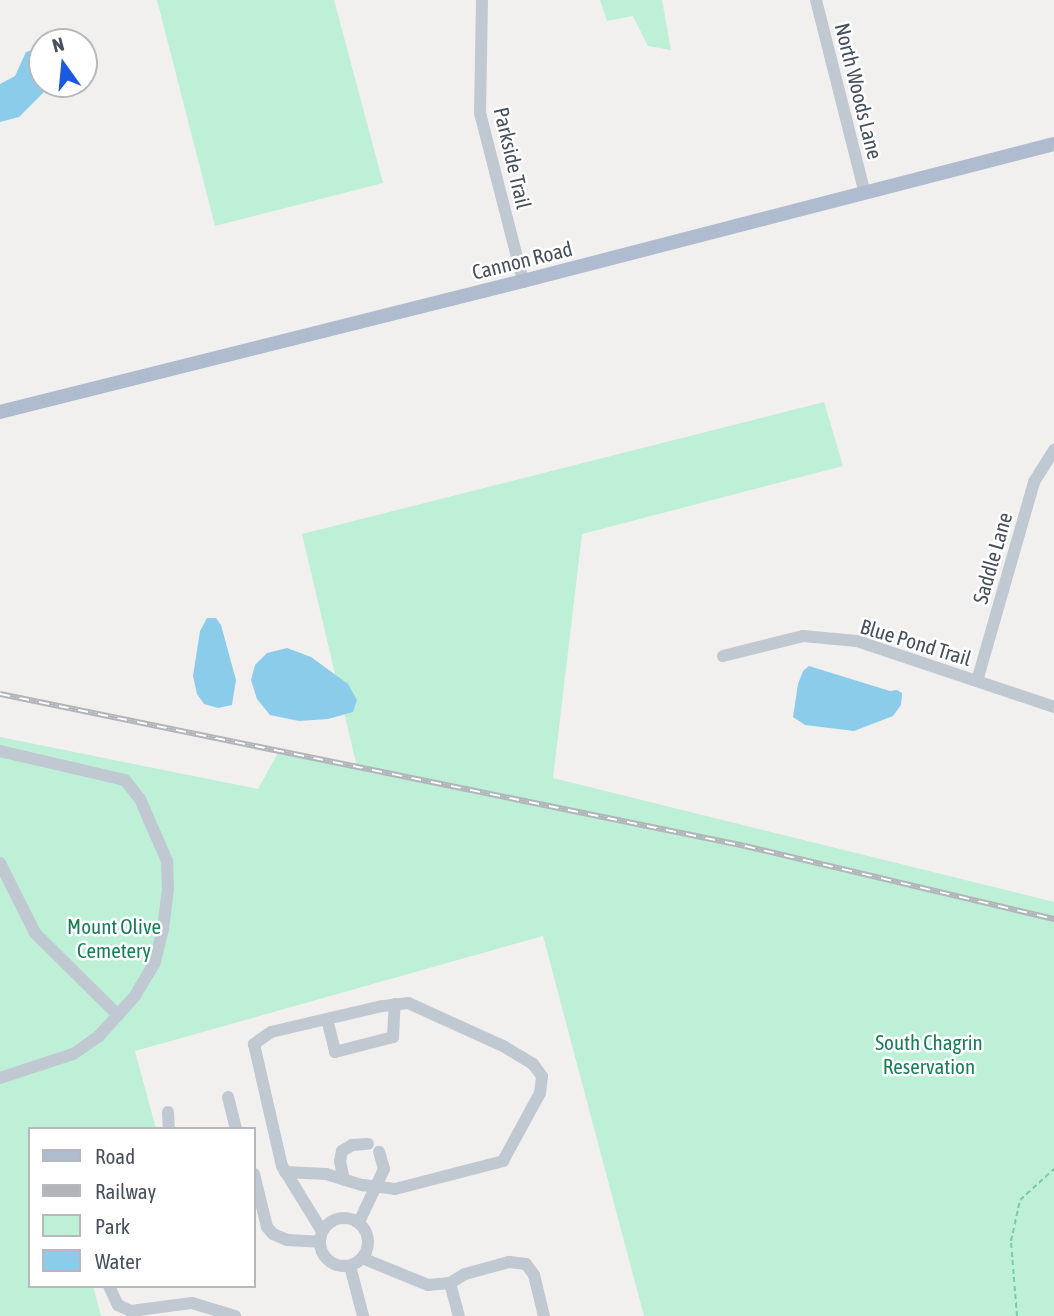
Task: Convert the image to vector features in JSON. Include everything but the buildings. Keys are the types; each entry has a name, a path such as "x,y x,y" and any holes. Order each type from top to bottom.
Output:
{"main road":[{"name":"Cannon Road","path":"0,412 1054,144"}],"street":[{"name":"Parkside Trail","path":"482,0 480,113 523,281"},
{"name":"North Woods Lane","path":"816,0 865,192"},
{"name":"Saddle Lane","path":"977,681 1034,482 1054,450"},
{"name":"Blue Pond Trail","path":"723,656 803,636 857,641 1054,707"},
{"path":"0,751 125,780 140,799 167,861 163,929 154,964 135,996 99,1036 73,1054 0,1078"},
{"path":"0,863 35,933 118,1015"},
{"path":"256,1182 267,1227 273,1234 288,1240 321,1237 338,1218 359,1222 369,1239 362,1258 350,1266 329,1261 321,1237 285,1172 254,1044 271,1032 408,1003 443,1017 533,1064 542,1076 540,1093 503,1161 395,1189 326,1174 285,1172"},
{"path":"327,1019 335,1052 393,1037 395,1004"},
{"path":"228,1097 236,1127"},
{"path":"168,1112 169,1127"},
{"path":"344,1180 340,1161 342,1151 352,1145 373,1148 384,1169 359,1222"},
{"path":"362,1258 417,1282 450,1283 465,1274 509,1262 526,1264 534,1275 544,1316"},
{"path":"350,1266 363,1316"},
{"path":"450,1283 459,1316"},
{"path":"110,1288 118,1306 131,1311 145,1313 192,1303 235,1316"}],"path":[{"path":"1017,1316 1011,1241 1020,1200 1054,1169"}],"green space":[{"path":"157,0 334,0 383,183 215,226"},
{"path":"600,0 662,0 671,50 648,46 633,16 607,21"},
{"path":"824,402 843,466 582,534 553,778 1054,902 1054,1316 644,1316 543,936 135,1051 155,1127 28,1127 28,1288 94,1288 101,1316 0,1316 0,737 258,789 279,751 357,767 302,534"}],"water":[{"path":"26,52 28,98 38,98 19,117 0,122 0,84 15,76"},
{"path":"207,618 216,618 221,625 236,680 232,705 218,708 204,704 197,694 193,676 200,631"},
{"path":"287,648 311,657 348,684 357,700 353,712 328,719 299,721 270,715 257,699 251,680 255,665 267,653"},
{"path":"809,666 890,691 897,690 902,693 901,705 893,716 854,731 805,725 793,717 798,684 803,671"}],"railway":[{"path":"0,694 745,846 1054,919"}],"park label":[{"name":"Mount Olive Cemetery","path":"114,938"},
{"name":"South Chagrin Reservation","path":"929,1054"}]}
